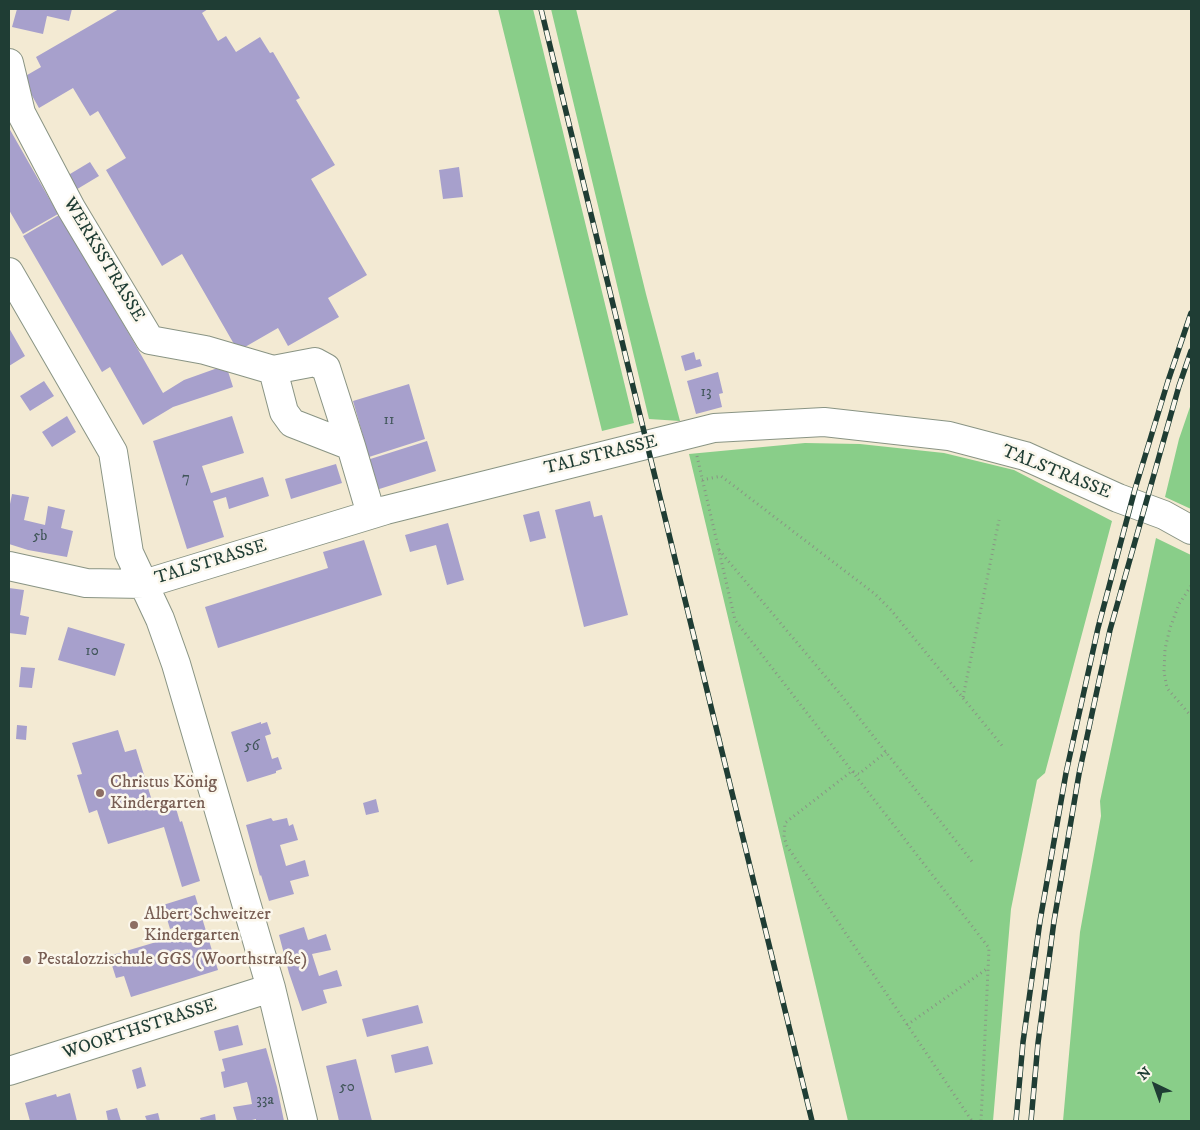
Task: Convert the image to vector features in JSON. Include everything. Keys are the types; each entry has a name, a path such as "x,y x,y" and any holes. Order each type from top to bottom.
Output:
{"street":[{"name":"WERKSSTRASSE","path":"9,63 21,113 72,208 150,340 205,350 273,370 314,362 326,368 371,514"},
{"path":"9,272 113,452 129,553 160,619 176,664 271,988 303,1121"},
{"path":"273,370 284,412 292,423 351,446"},
{"name":"TALSTRASSE","path":"9,566 86,583 144,584 371,514 714,428 824,422 950,436 1024,456 1118,498 1164,515 1191,530"},
{"name":"WOORTHSTRASSE","path":"9,1071 271,988"}],"path":[{"path":"692,434 735,620 989,948 981,1121"},
{"path":"702,480 721,476 875,594 891,610 1004,748"},
{"path":"963,697 999,520"},
{"path":"718,549 828,680 974,864"},
{"path":"1191,586 1179,604 1170,628 1165,650 1164,672 1167,688 1191,716"},
{"path":"852,771 859,774 886,752"},
{"path":"852,771 785,823 784,837 787,846 972,1121"},
{"path":"907,1025 988,968"}],"green space":[{"path":"498,9 533,9 634,423 602,431"},
{"path":"551,9 576,9 646,294 680,421 649,419"},
{"path":"1191,404 1191,509 1165,497 1179,439"},
{"path":"805,443 860,444 944,453 1014,470 1112,521 1045,773 1037,780 1011,909 993,1121 848,1121 689,454"},
{"path":"1156,538 1191,555 1191,1121 1063,1121 1080,932 1101,816 1100,801"}],"building":[{"path":"17,9 72,9 69,21 47,16 43,34 12,27"},
{"path":"119,9 208,9 202,13 218,41 226,36 236,52 260,37 270,53 273,52 300,98 296,100 335,165 311,179 367,275 328,298 339,317 288,346 278,328 238,351 182,254 162,266 106,170 126,158 98,111 90,116 73,88 39,108 22,78 41,67 36,57"},
{"path":"9,128 58,214 23,234 9,210"},
{"path":"90,162 99,176 69,194 60,180"},
{"path":"459,167 463,197 443,199 439,170"},
{"path":"59,215 163,393 184,380 226,365 233,387 173,407 143,425 110,367 102,372 23,236"},
{"path":"9,328 25,356 9,366"},
{"path":"694,352 696,360 700,359 702,366 685,371 681,356"},
{"path":"718,372 723,393 719,394 722,407 696,414 687,381"},
{"path":"44,381 54,396 30,411 20,396"},
{"path":"409,384 425,439 369,457 353,401"},
{"path":"67,416 76,432 52,447 42,432"},
{"path":"232,416 244,453 202,466 211,493 263,477 269,496 229,509 226,497 213,501 224,537 187,549 153,441"},
{"path":"427,441 436,471 373,491 364,461"},
{"path":"336,464 342,483 291,499 285,479"},
{"path":"12,494 29,497 24,520 45,525 48,506 65,510 61,528 73,531 67,557 28,550 9,544 9,509"},
{"path":"590,501 594,517 602,515 628,615 584,627 555,510"},
{"path":"539,511 546,538 530,542 523,515"},
{"path":"448,523 464,580 447,585 436,545 410,552 405,535"},
{"path":"364,540 382,595 218,648 205,607 328,568 323,552"},
{"path":"9,588 24,590 20,615 29,617 26,635 9,633"},
{"path":"68,627 125,644 115,676 58,660"},
{"path":"21,667 35,668 32,688 19,687"},
{"path":"261,722 261,724 267,722 271,734 265,736 272,759 278,757 282,769 276,771 276,773 247,782 231,732"},
{"path":"17,725 27,726 26,740 16,739"},
{"path":"118,730 125,752 136,749 153,804 173,798 200,881 182,887 164,827 108,844 97,810 89,813 77,775 82,774 72,743"},
{"path":"376,799 379,812 366,815 363,803"},
{"path":"271,818 273,821 287,818 289,826 293,824 298,840 280,845 286,866 305,860 309,876 290,881 294,894 269,901 246,825"},
{"path":"195,895 218,970 131,997 124,976 116,978 109,956 180,935 178,926 170,929 163,905"},
{"path":"304,927 308,940 326,934 331,950 312,954 319,976 337,970 342,986 323,990 327,1003 302,1011 279,935"},
{"path":"418,1005 423,1023 367,1037 362,1019"},
{"path":"238,1025 243,1045 219,1051 214,1031"},
{"path":"428,1046 433,1064 395,1073 391,1055"},
{"path":"266,1048 284,1121 256,1121 256,1119 237,1121 233,1107 252,1104 250,1093 247,1082 224,1088 221,1072 225,1071 222,1059"},
{"path":"356,1059 372,1121 339,1121 326,1066"},
{"path":"141,1067 146,1086 137,1089 132,1070"},
{"path":"70,1093 77,1121 30,1121 25,1103 56,1094 57,1097"},
{"path":"117,1108 121,1121 108,1121 106,1111"},
{"path":"158,1113 160,1121 147,1121 145,1116"},
{"path":"215,1114 216,1121 201,1121 200,1118"}],"railway":[{"path":"541,9 812,1121"},
{"path":"1016,1121 1023,1042 1040,921 1066,773 1098,628 1135,489 1191,313"},
{"path":"1031,1121 1038,1043 1054,921 1079,774 1110,630 1179,386 1191,351"}],"place":[{"name":"Christus König Kindergarten","path":"100,793"},
{"name":"Albert Schweitzer Kindergarten","path":"134,925"},
{"name":"Pestalozzischule GGS (Woorthstraße)","path":"27,960"}]}
